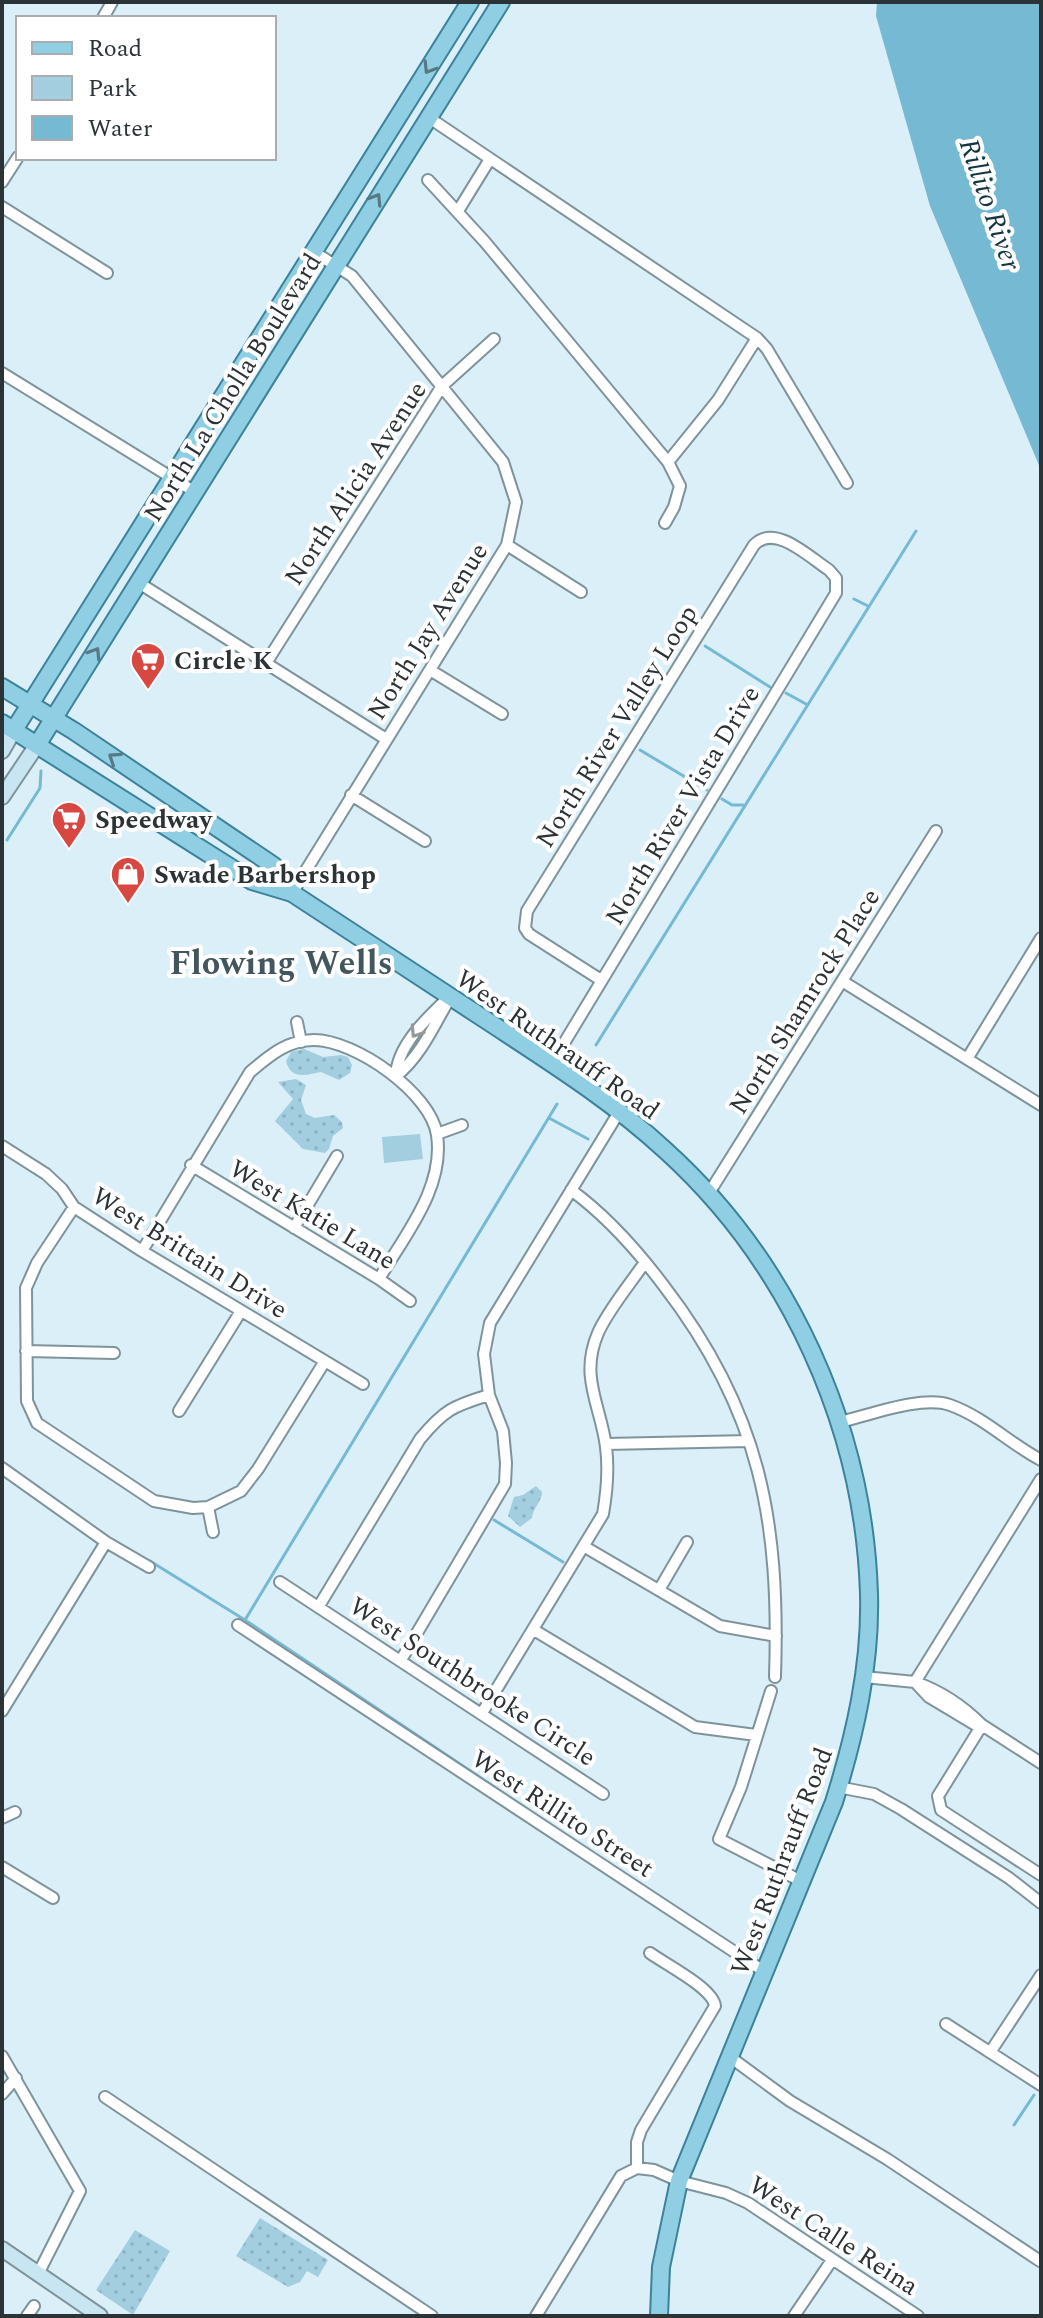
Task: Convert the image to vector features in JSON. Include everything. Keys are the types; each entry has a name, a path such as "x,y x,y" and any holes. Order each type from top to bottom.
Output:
{"main road":[{"name":"North La Cholla Boulevard","path":"8,727 30,704 470,2"},
{"name":"North La Cholla Boulevard","path":"37,745 501,2"},
{"name":"West Ruthrauff Road","path":"2,687 274,866 292,893"},
{"name":"West Ruthrauff Road","path":"8,727 252,881 292,893 552,1063 619,1112 665,1149 709,1193 750,1246 810,1345 840,1422 860,1511 869,1594 864,1677 849,1753 838,1787 803,1882 679,2181 661,2267 659,2316"}],"street":[{"path":"428,117 757,338 767,349 847,483"},
{"path":"458,211 490,159"},
{"path":"2,182 16,160"},
{"path":"428,180 458,211 668,462 680,486 665,523"},
{"path":"2,207 107,273"},
{"name":"North Jay Avenue","path":"292,893 507,545 516,502 503,462 442,386 352,276 314,252"},
{"path":"668,462 718,400 757,338"},
{"name":"North Alicia Avenue","path":"266,663 442,386 494,339"},
{"path":"2,373 195,492"},
{"name":"North River Valley Loop","path":"601,980 534,938 522,923 527,911 754,545 764,535 780,539 829,570"},
{"path":"507,545 581,592"},
{"name":"North River Vista Drive","path":"552,1063 833,600 841,581 829,570"},
{"path":"139,583 386,739"},
{"path":"430,670 502,714"},
{"name":"North La Cholla Boulevard","path":"2,751 8,727"},
{"name":"North La Cholla Boulevard","path":"2,797 37,745"},
{"path":"351,795 425,841"},
{"name":"North Shamrock Place","path":"709,1193 936,831"},
{"path":"967,1059 1041,938"},
{"path":"842,981 1041,1105"},
{"path":"396,1076 397,1063 425,1019 450,996"},
{"path":"297,1022 301,1042"},
{"path":"142,1251 191,1165 250,1072 274,1051 315,1040 345,1047 396,1076 426,1108 437,1134 437,1161 431,1191 379,1279"},
{"path":"401,1660 505,1484 503,1431 489,1395 484,1354 490,1323 619,1112"},
{"path":"437,1134 462,1125"},
{"name":"West Brittain Drive","path":"2,1146 46,1174 62,1189 74,1207 363,1384"},
{"path":"294,1228 337,1156"},
{"name":"West Katie Lane","path":"191,1165 410,1301"},
{"path":"571,1190 599,1213 645,1262 681,1309 720,1369 743,1420 764,1490 773,1554 775,1677"},
{"path":"74,1207 37,1263 26,1288 27,1401 37,1423 154,1501 193,1508 208,1507 241,1491 325,1361"},
{"path":"482,1713 603,1514 608,1487 606,1444 592,1394 591,1359 598,1332 645,1262"},
{"path":"179,1411 241,1311"},
{"path":"26,1351 114,1353"},
{"path":"319,1606 420,1439 437,1417 456,1405 489,1395"},
{"path":"840,1422 921,1403 948,1404 983,1422 1041,1460"},
{"path":"606,1444 749,1441"},
{"path":"4,1474 149,1567"},
{"path":"915,1682 1041,1479"},
{"path":"208,1507 213,1532"},
{"path":"2,1711 106,1542"},
{"path":"659,1590 687,1542"},
{"path":"585,1547 720,1626 776,1636"},
{"name":"West Southbrooke Circle","path":"280,1582 603,1794"},
{"name":"West Rillito Street","path":"238,1625 765,1972"},
{"path":"534,1630 695,1727 756,1735"},
{"path":"864,1677 915,1682 929,1697 974,1724 982,1725 1041,1763"},
{"path":"771,1691 741,1787 719,1839 803,1882"},
{"path":"982,1725 938,1796 941,1810 1041,1875"},
{"path":"838,1787 874,1794 901,1809 1009,1878 1041,1903"},
{"path":"2,1818 15,1812"},
{"path":"2,1867 53,1898"},
{"path":"536,2316 621,2176 637,2168 637,2142 715,2006 706,1991 650,1953"},
{"path":"991,2051 1041,1975"},
{"path":"946,2024 1041,2085"},
{"path":"2,2056 80,2191 38,2274"},
{"path":"730,2057 790,2101 887,2159 1040,2261"},
{"path":"2,2094 16,2078"},
{"path":"105,2097 432,2316"},
{"name":"West Calle Reina","path":"637,2168 654,2170 748,2203 918,2316"},
{"path":"2,2249 100,2316"},
{"path":"794,2316 832,2260"},
{"path":"27,2316 34,2306"}],"green space":[{"path":"304,1049 323,1057 348,1057 352,1065 350,1073 339,1080 321,1072 295,1074 286,1061 291,1052"},
{"path":"296,1079 306,1085 301,1100 306,1114 315,1118 334,1115 342,1122 343,1128 333,1136 325,1153 303,1149 275,1121 293,1099 278,1082"},
{"path":"420,1134 423,1159 384,1163 382,1137"},
{"path":"536,1486 542,1492 541,1498 532,1518 520,1527 508,1516 514,1497"},
{"path":"260,2218 328,2260 318,2277 307,2271 300,2282 288,2287 236,2256"},
{"path":"135,2230 170,2251 133,2315 96,2290"}],"water":[{"name":"Rillito River","path":"877,2 1041,2 1041,470 930,206 876,16"}],"waterway":[{"path":"596,1045 916,531"},
{"path":"854,599 868,606"},
{"path":"705,646 770,687"},
{"path":"786,693 806,704"},
{"path":"640,750 707,790"},
{"path":"7,840 40,788 41,771"},
{"path":"722,799 732,805 743,805"},
{"path":"245,1620 557,1104"},
{"path":"549,1118 588,1139"},
{"path":"494,1520 563,1562"},
{"path":"150,1561 245,1620 563,1833"},
{"path":"1014,2125 1034,2095"}],"place":[{"name":"Circle K","path":"148,691"},
{"name":"Speedway","path":"69,850"},
{"name":"Swade Barbershop","path":"128,905"}],"district":[{"name":"Flowing Wells","path":"281,962"}]}
